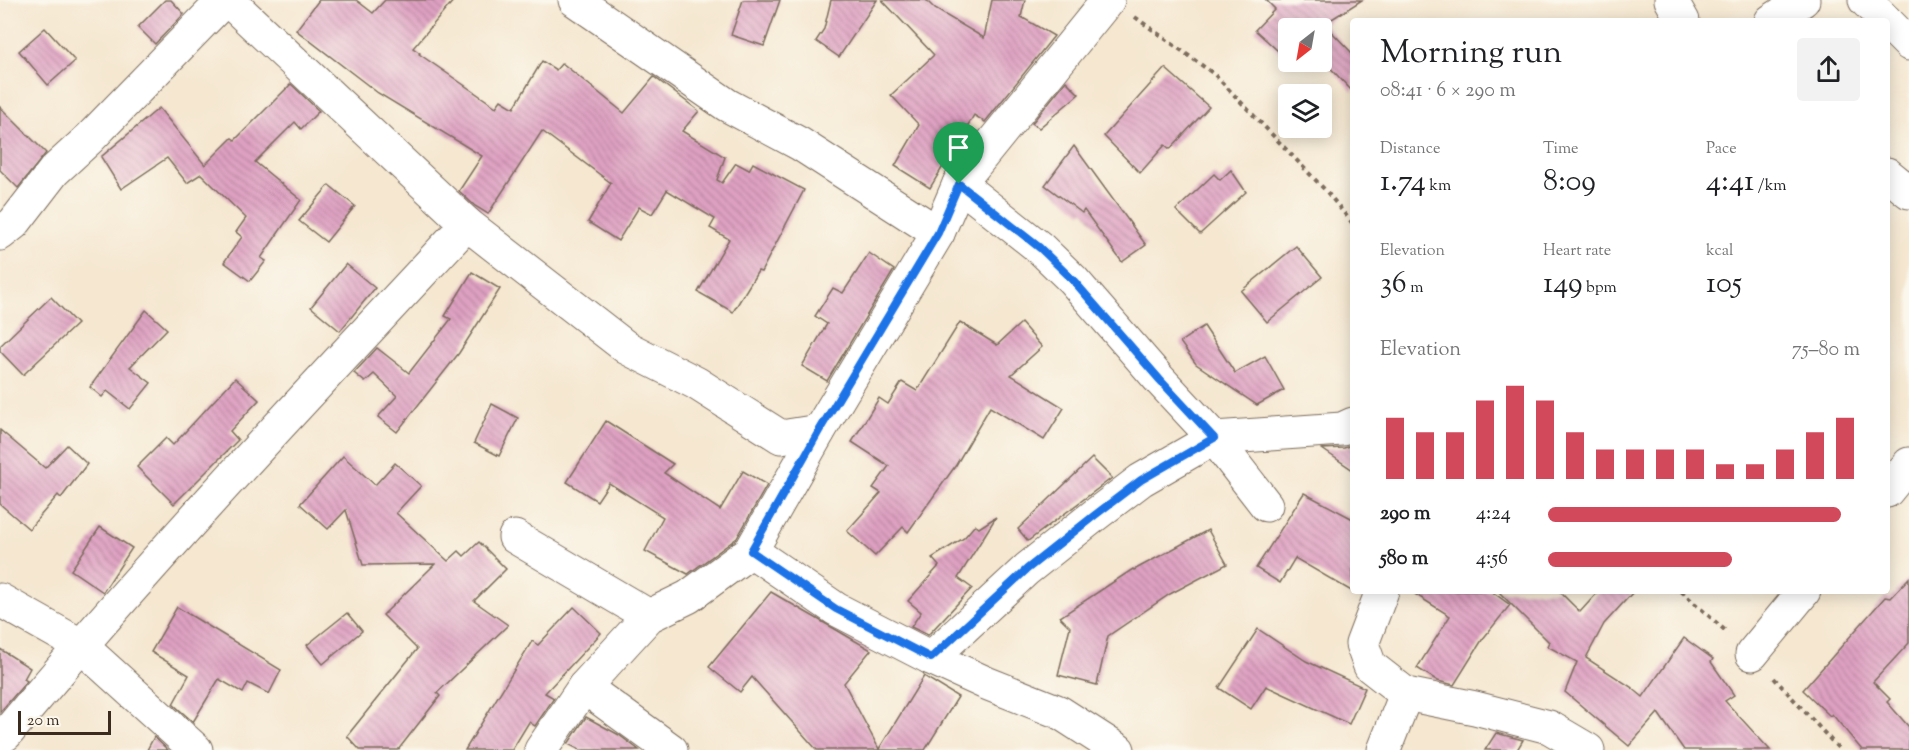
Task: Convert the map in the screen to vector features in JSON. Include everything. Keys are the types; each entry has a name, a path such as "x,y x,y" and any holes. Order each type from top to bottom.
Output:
{"street":[{"path":"0,234 14,223 54,171 98,130 224,0"},
{"path":"228,0 467,224 627,348 696,383 781,437 819,431"},
{"path":"575,0 727,105 800,144 938,233"},
{"path":"1671,0 1681,18"},
{"path":"1775,18 1803,0"},
{"path":"1865,0 1884,18"},
{"path":"541,750 584,687 649,616 688,597 751,551 819,431 938,233 959,184 1120,7"},
{"path":"1890,24 1909,44"},
{"path":"1890,176 1909,192"},
{"path":"959,184 1040,248 1073,280 1214,438 1266,505"},
{"path":"0,738 6,734 80,645 238,468 467,224"},
{"path":"931,658 1027,569 1095,515 1141,480 1214,438 1341,429 1350,425"},
{"path":"515,537 649,616"},
{"path":"751,551 836,609 931,658 1059,712 1118,750"},
{"path":"1381,594 1362,644 1370,666 1406,694 1550,727 1588,750"},
{"path":"1752,654 1802,594"},
{"path":"0,600 80,645 195,750"},
{"path":"584,687 671,750"},
{"path":"1384,750 1406,694"}],"path":[{"path":"1120,7 1214,74 1327,192 1350,220"}],"building":[{"path":"165,0 171,0 184,14 155,44 138,27"},
{"path":"319,0 356,0 373,13 385,0 454,0 413,48 496,107 501,100 514,108 542,61 556,70 562,63 624,113 654,77 699,111 682,131 725,157 717,180 722,183 736,163 749,170 753,163 804,190 761,272 758,271 733,312 698,292 729,239 710,228 715,219 667,190 652,214 639,207 618,241 588,222 611,183 542,131 488,214 475,206 459,191 482,156 378,93 296,30"},
{"path":"743,0 780,0 764,46 731,35"},
{"path":"831,0 877,0 839,57 816,41 824,29"},
{"path":"882,0 926,0 935,9 984,38 992,0 1025,0 1021,17 1054,36 985,122 974,115 930,188 895,166 919,125 891,95 934,55"},
{"path":"1266,0 1362,0 1332,19 1278,18 1278,51 1255,30 1275,9"},
{"path":"45,28 75,61 48,85 19,51"},
{"path":"1332,32 1350,51 1350,89 1332,70"},
{"path":"1165,68 1209,107 1170,149 1165,145 1140,173 1104,136"},
{"path":"1066,81 1079,94 1039,128 1032,123"},
{"path":"291,84 319,111 301,129 295,122 255,162 301,200 261,258 266,261 250,281 224,262 242,237 236,232 246,218 201,174 187,183 167,158 121,189 101,157 159,108 205,165 232,138 235,140"},
{"path":"0,107 46,153 18,188 0,170"},
{"path":"1074,146 1146,245 1122,262 1084,210 1082,213 1045,185"},
{"path":"1231,170 1246,192 1200,234 1176,210 1214,174 1220,180"},
{"path":"329,185 355,206 326,242 299,221"},
{"path":"1296,246 1322,277 1267,322 1241,291"},
{"path":"869,253 894,270 827,381 802,366 827,324 815,316 833,288 843,293"},
{"path":"346,264 375,288 340,331 311,307"},
{"path":"472,272 500,289 459,353 397,432 378,417 397,396 374,374 365,382 354,373 377,348 409,373 451,319 445,316"},
{"path":"51,297 77,324 23,375 0,351 0,346"},
{"path":"146,310 167,329 130,367 151,383 130,409 107,391 102,397 90,387"},
{"path":"960,322 997,345 1021,323 1042,347 1011,375 1064,408 1044,440 990,407 956,465 908,532 903,527 875,556 847,531 881,493 873,488 889,466 852,442 879,398 888,404 902,382 917,391"},
{"path":"1204,326 1235,373 1265,356 1284,390 1257,405 1196,364 1180,342"},
{"path":"235,378 259,400 230,431 238,440 174,504 137,467 166,438 173,445"},
{"path":"492,404 518,418 499,456 474,443"},
{"path":"606,421 673,464 664,473 720,510 743,471 767,485 737,538 688,574 645,551 663,517 609,483 597,501 567,482"},
{"path":"0,430 45,468 67,445 87,464 61,498 58,495 29,529 0,504"},
{"path":"1350,446 1350,468 1322,449"},
{"path":"343,456 375,485 395,463 421,486 396,513 448,561 459,551 464,556 479,542 506,569 474,601 508,625 437,693 440,696 398,750 360,750 347,736 417,649 383,615 435,564 363,565 346,510 328,529 300,504"},
{"path":"1092,458 1112,478 1028,541 1018,529"},
{"path":"1304,493 1350,517 1350,590 1295,558 1280,583 1256,568"},
{"path":"996,517 958,578 972,588 928,635 911,627 921,612 908,601 939,566 932,558 964,538 975,525 979,528"},
{"path":"100,527 132,548 103,592 71,570"},
{"path":"1208,530 1227,564 1170,594 1108,636 1097,685 1058,675 1070,627 1060,617 1133,569"},
{"path":"1909,578 1909,643 1873,682 1890,699 1887,702 1909,727 1909,750 1862,750 1832,714 1830,716 1803,690 1885,597 1890,598"},
{"path":"771,592 871,650 844,683 879,749 924,676 958,697 925,750 817,750 752,677 740,692 709,667"},
{"path":"1415,594 1495,594 1510,605 1482,640 1454,685 1438,681 1417,668 1450,616"},
{"path":"1501,594 1562,594 1580,612 1596,594 1631,594 1604,624 1586,658 1643,697 1684,638 1713,659 1711,662 1734,695 1725,701 1770,750 1684,750 1658,713 1629,746 1565,692 1577,662 1547,646 1549,642"},
{"path":"177,607 281,670 269,694 248,683 243,693 219,679 193,722 173,704 189,675 151,652"},
{"path":"574,607 601,633 545,693 554,698 535,726 529,722 512,750 465,750 532,641 538,645"},
{"path":"347,613 362,631 323,664 307,645"},
{"path":"1258,629 1306,661 1365,688 1349,724 1266,686 1251,709 1219,688"},
{"path":"0,649 30,668 24,679 27,681 0,712"},
{"path":"586,717 619,735 639,750 580,750 568,744"},
{"path":"1496,733 1523,740 1517,750 1485,750"},
{"path":"154,737 168,750 147,750"}],"route":[{"path":"959,184 1040,248 1073,280 1214,438 1141,480 1095,515 1027,569 931,658 836,609 751,551 819,431 938,233 959,184"}]}
